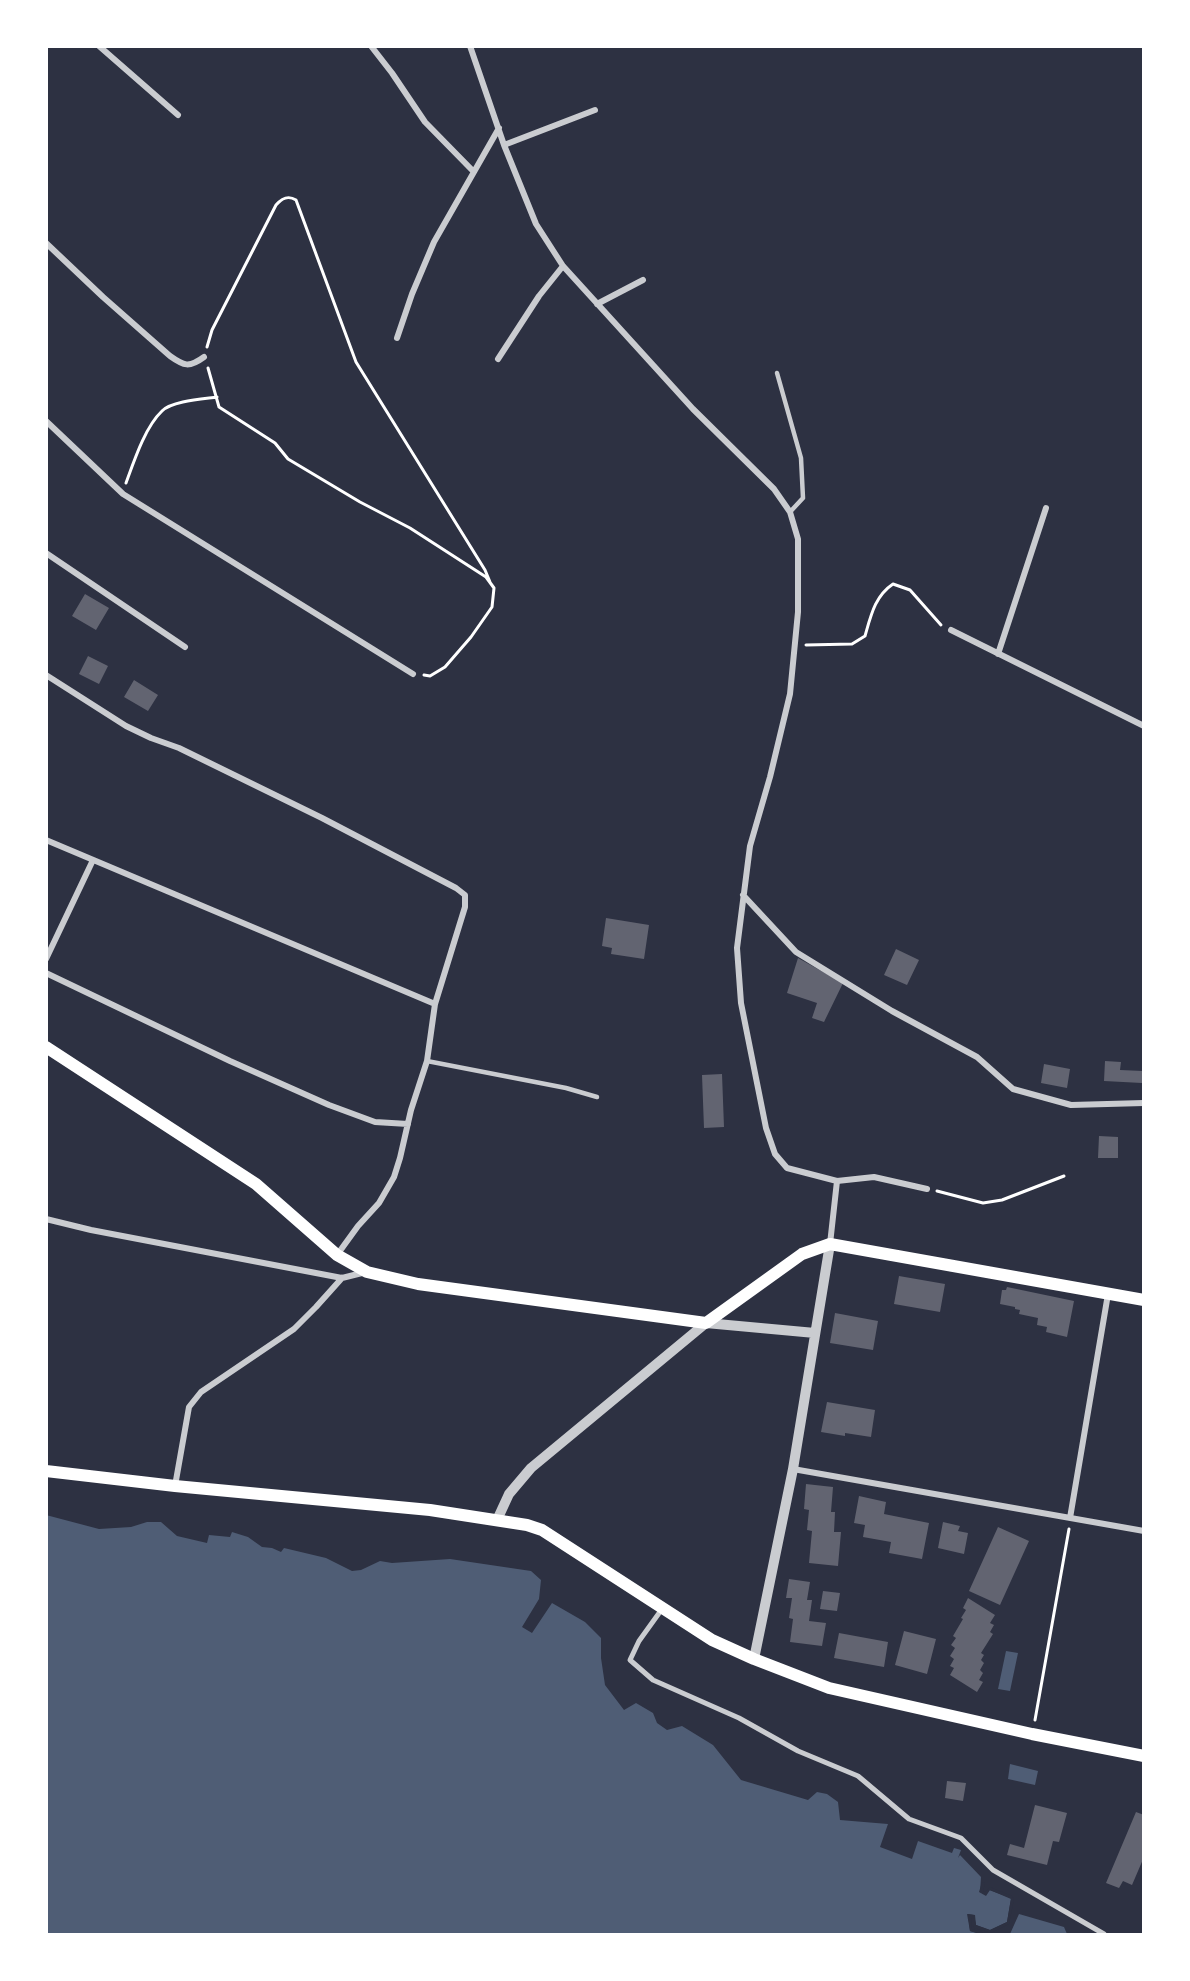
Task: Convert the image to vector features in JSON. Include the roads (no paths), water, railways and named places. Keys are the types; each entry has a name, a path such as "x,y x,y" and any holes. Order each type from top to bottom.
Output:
{"main road":[{"path":"46,1047 256,1184 337,1255 367,1272 418,1284 706,1323 802,1254 830,1244 1143,1300"},
{"path":"46,1471 175,1486 430,1510 526,1525 542,1530 712,1640 829,1688 1032,1734 1143,1756"}],"street":[{"path":"99,46 178,115"},
{"path":"371,46 425,122 473,171"},
{"path":"470,46 504,145 536,224 563,266 693,409 774,489 790,512 798,539 798,612 790,694 750,846 737,948 741,1003 766,1128 775,1154 787,1168 837,1181 874,1177 927,1189"},
{"path":"504,145 595,110"},
{"path":"397,338 412,294 434,242 498,128"},
{"path":"46,243 170,356 182,364 194,365 204,357"},
{"path":"498,359 538,296 563,266"},
{"path":"597,303 643,280"},
{"path":"46,421 123,494 413,674"},
{"path":"998,654 1046,508"},
{"path":"46,553 185,647"},
{"path":"951,630 1143,726"},
{"path":"46,675 126,726 210,763 322,818 456,888 465,896 465,907 435,1004 428,1061 393,1177 379,1203 358,1226 337,1255"},
{"path":"46,840 435,1004"},
{"path":"46,959 93,860"},
{"path":"743,895 796,952 892,1011 977,1057 1013,1089 1071,1105 1143,1103"},
{"path":"46,973 329,1105 375,1122 408,1124"},
{"path":"754,1659 793,1469 830,1244 837,1181"},
{"path":"46,1219 91,1230 342,1278 367,1272"},
{"path":"175,1486 189,1407 201,1392 294,1329 342,1278"},
{"path":"1070,1518 1108,1294"},
{"path":"497,1520 509,1494 531,1468 706,1323 814,1333"},
{"path":"793,1469 1143,1532"},
{"path":"662,1609 639,1641 630,1660 653,1680 739,1718 798,1751 858,1776 909,1819 961,1838 993,1870 1104,1935"}],"lane":[{"path":"777,374 801,458 803,498 790,512"},
{"path":"428,1061 566,1088 597,1097"}],"water":[{"path":"46,1515 99,1529 161,1522 177,1536 207,1543 209,1535 230,1537 232,1532 248,1537 262,1547 281,1552 284,1548 326,1558 352,1571 361,1570 380,1561 392,1563 450,1559 531,1571 541,1580 539,1599 522,1627 532,1633 552,1603 585,1622 601,1638 605,1685 624,1710 636,1703 653,1713 657,1723 667,1730 682,1726 713,1745 741,1780 808,1800 817,1792 827,1794 838,1802 840,1820 888,1824 880,1847 912,1859 918,1841 952,1853 954,1848 961,1850 958,1858 960,1855 981,1877 980,1892 986,1895 989,1890 1011,1898 1007,1922 990,1930 976,1925 974,1915 968,1914 970,1931 980,1934 47,1934"},
{"path":"1006,1651 1018,1653 1010,1691 998,1689"},
{"path":"1010,1764 1038,1771 1035,1785 1008,1779"},
{"path":"1019,1914 1064,1927 1067,1934 1010,1934"}]}
